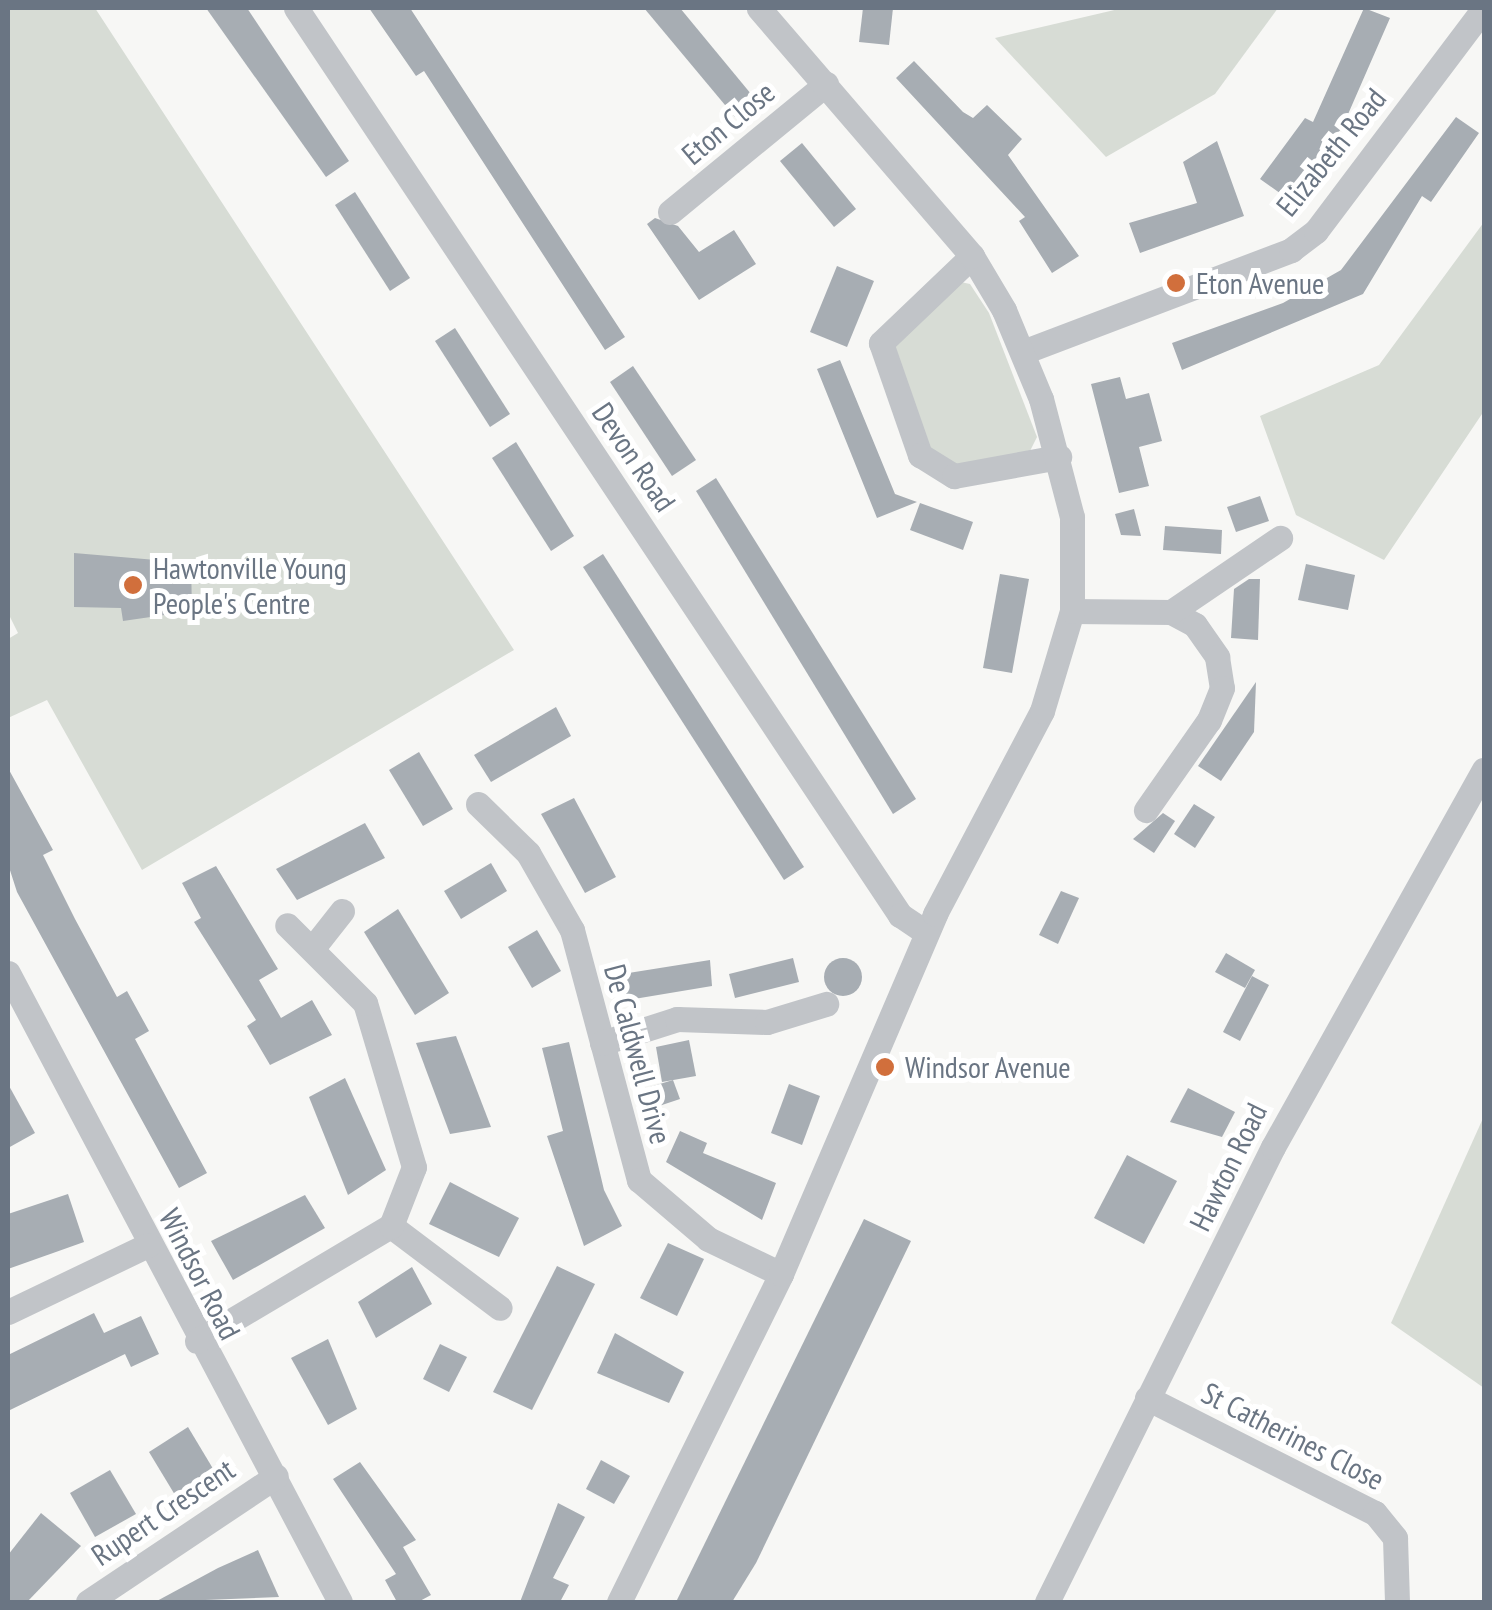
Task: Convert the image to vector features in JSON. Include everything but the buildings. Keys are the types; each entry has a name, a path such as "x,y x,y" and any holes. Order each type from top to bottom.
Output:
{"street":[{"name":"Devon Road","path":"296,8 900,916 927,932"},
{"name":"Elizabeth Road","path":"1023,352 1291,250 1316,232 1484,8"},
{"path":"619,1602 781,1274 927,932 1042,711 1072,611 1072,517 1058,457 1023,352 972,256 767,11"},
{"name":"Eton Close","path":"670,212 826,84"},
{"path":"972,256 881,344 920,455 954,476 1058,457"},
{"path":"1072,611 1171,612 1280,538"},
{"path":"1146,810 1222,688 1217,657 1171,612"},
{"name":"Hawton Road","path":"1047,1602 1329,1041 1484,770"},
{"name":"De Caldwell Drive","path":"478,804 556,895 602,1043 638,1180 708,1239 781,1274"},
{"path":"316,944 342,911"},
{"path":"196,1341 391,1226 414,1168 411,1134 386,1082 366,1003 316,944 287,925"},
{"name":"Windsor Road","path":"8,972 196,1341 276,1476 340,1602"},
{"path":"602,1043 678,1019 767,1022 826,1004"},
{"path":"391,1226 500,1308"},
{"path":"8,1312 148,1244"},
{"name":"St Catherines Close","path":"1147,1398 1375,1512 1395,1538 1397,1602"},
{"name":"Rupert Crescent","path":"88,1602 276,1476"}],"shaded area":[{"path":"8,8 95,8 514,650 142,870 47,700 8,718 8,639 18,633 8,613"},
{"path":"1123,8 1278,8 1215,94 1106,157 995,38"},
{"path":"1484,222 1484,411 1384,560 1296,515 1260,416 1379,365"},
{"path":"956,281 970,284 989,313 1037,437 1030,451 961,468 934,458 891,365 896,333"},
{"path":"1484,1116 1484,1388 1391,1323"}],"place":[{"name":"Eton Avenue","path":"1176,283"},
{"name":"Hawtonville Young People's Centre","path":"133,585"},
{"name":"Windsor Avenue","path":"885,1067"}]}
